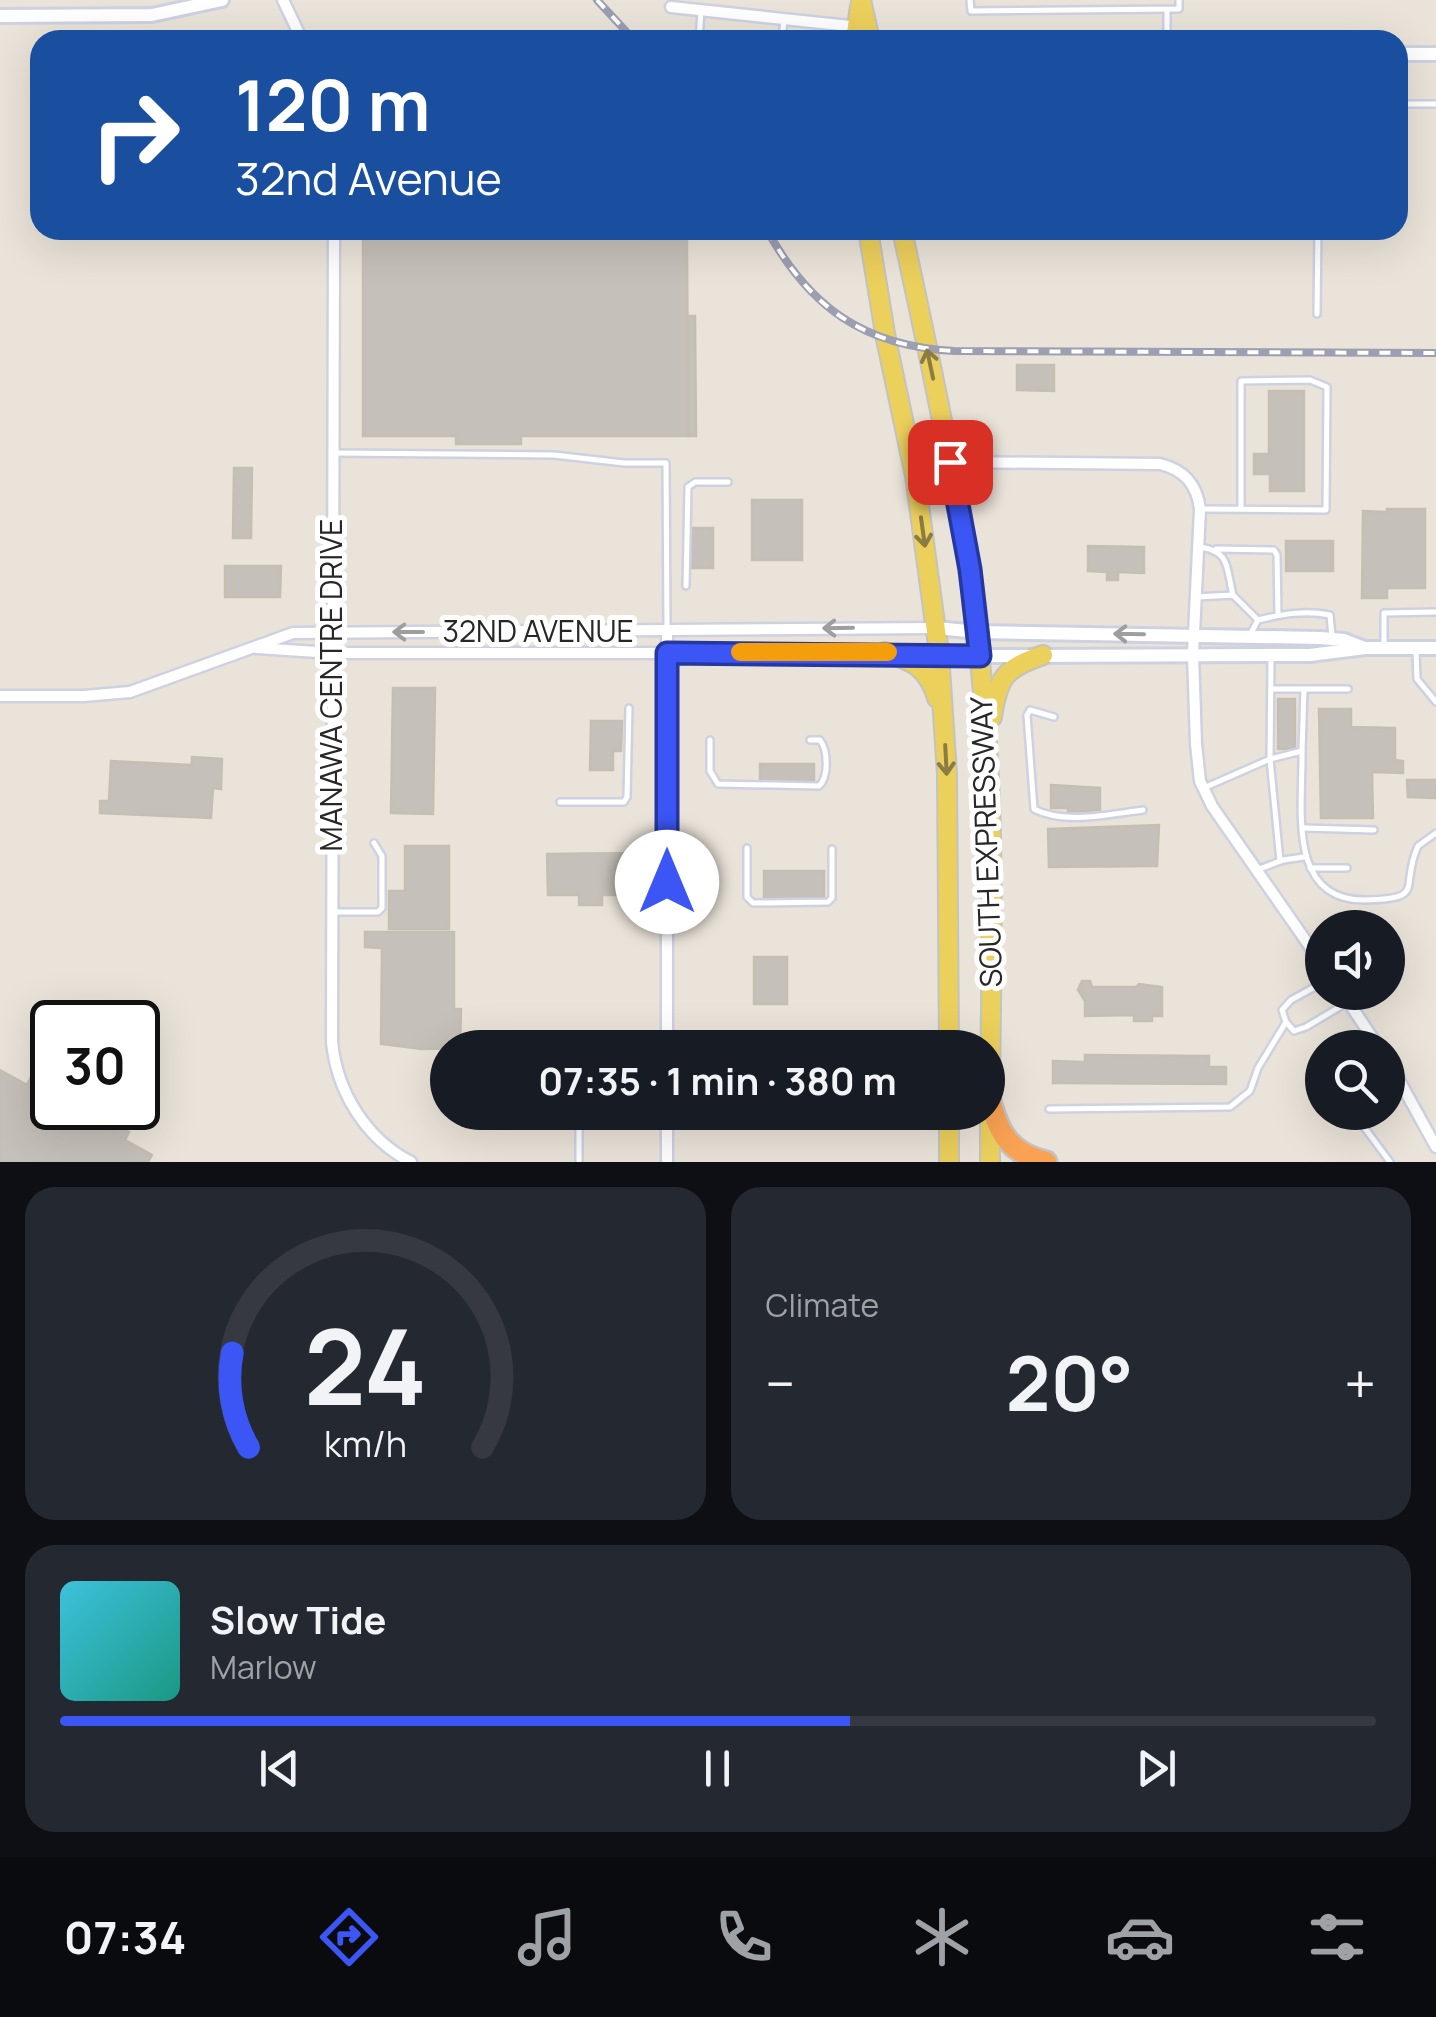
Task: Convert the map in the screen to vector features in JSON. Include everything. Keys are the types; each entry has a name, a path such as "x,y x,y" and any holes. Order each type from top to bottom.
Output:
{"highway":[{"path":"1000,1130 1004,1140 1046,1162"}],"main road":[{"path":"861,0 862,30"},
{"name":"SOUTH EXPRESSWAY","path":"870,240 914,476 939,653 944,725 949,1030"},
{"name":"SOUTH EXPRESSWAY","path":"904,240 950,462 978,632 988,747 993,923 991,1030"},
{"path":"885,652 910,660 926,672 944,725"},
{"path":"988,747 1000,680 1013,667 1043,655"},
{"path":"949,1130 949,1162"},
{"name":"SOUTH EXPRESSWAY","path":"990,1130 990,1162"}],"street":[{"path":"0,16 152,15 222,0"},
{"path":"282,0 297,30"},
{"path":"672,7 840,30"},
{"path":"1408,54 1436,54"},
{"name":"MANAWA CENTRE DRIVE","path":"334,240 333,1050 346,1094 370,1131 411,1162"},
{"path":"950,462 1160,464 1189,479 1200,509 1193,654 1197,769 1203,788 1305,939"},
{"name":"32ND AVENUE","path":"0,696 130,692 294,633 936,628 1250,636 1334,645"},
{"path":"667,632 667,1030"},
{"name":"32ND AVENUE","path":"252,648 332,653 885,652 980,656 1271,656 1344,640 1365,648 1436,648"},
{"path":"1405,1099 1436,1146"},
{"path":"667,1130 667,1162"}],"lane":[{"path":"970,0 972,11 1166,10 1179,9 1180,0"},
{"path":"700,30 701,10"},
{"path":"1166,10 1167,30"},
{"path":"783,30 784,20"},
{"path":"1408,104 1436,104"},
{"path":"1317,314 1318,240"},
{"path":"1200,509 1241,510 1326,510 1327,387 1310,380 1241,381 1241,510"},
{"path":"332,453 554,455 666,463 667,632"},
{"path":"686,586 688,488 695,482 728,482"},
{"path":"1196,547 1274,550 1278,615"},
{"path":"1216,549 1226,560 1233,595 1258,620"},
{"path":"1196,597 1233,595"},
{"path":"1250,636 1258,620 1316,612 1330,616 1334,645"},
{"path":"1384,648 1384,613 1436,612"},
{"path":"1416,648 1417,678 1436,702"},
{"path":"1271,656 1274,734 1270,759 1280,861"},
{"path":"1422,687 1436,687"},
{"path":"1270,689 1348,689"},
{"path":"1304,689 1299,733 1304,857 1319,883 1338,898 1394,900 1409,890 1418,846 1436,833"},
{"path":"560,802 624,802 628,796 629,708"},
{"path":"1054,717 1030,710 1027,715 1034,810 1056,816 1143,810"},
{"path":"1295,714 1303,714"},
{"path":"710,740 710,771 718,784 818,786 825,776 825,748 820,740 810,740"},
{"path":"1203,788 1270,759 1302,751"},
{"path":"1304,828 1374,830"},
{"path":"332,912 378,912 382,908 382,856 374,844"},
{"path":"747,848 748,897 752,903 828,902 832,898 832,849"},
{"path":"1257,870 1304,857"},
{"path":"1310,868 1346,868"},
{"path":"1305,992 1282,1010 1294,1030 1306,1028 1329,1010"},
{"path":"1050,1108 1230,1107 1250,1090 1258,1068 1286,1022"},
{"path":"579,1162 580,1130"},
{"path":"1366,1130 1390,1162"}],"building":[{"path":"363,240 687,240 688,436 521,436 521,444 456,444 456,436 363,436"},
{"path":"688,316 695,316 696,436 688,436"},
{"path":"1017,365 1054,365 1054,391 1017,390"},
{"path":"1269,391 1304,391 1304,491 1270,491 1270,474 1254,474 1254,454 1269,454"},
{"path":"234,468 252,468 251,538 233,538"},
{"path":"752,500 802,500 802,560 752,560"},
{"path":"1425,509 1425,588 1387,588 1387,598 1362,598 1363,511"},
{"path":"690,528 713,528 713,568 690,568"},
{"path":"1286,541 1333,541 1333,571 1286,571"},
{"path":"1088,546 1144,547 1144,573 1118,572 1118,580 1107,580 1107,572 1088,571"},
{"path":"225,566 281,566 280,597 225,597"},
{"path":"393,688 435,688 433,814 391,813"},
{"path":"1278,699 1295,699 1295,749 1278,749"},
{"path":"1319,709 1351,709 1351,727 1395,728 1395,760 1403,761 1403,773 1372,772 1373,818 1321,818"},
{"path":"591,721 622,721 621,751 613,751 613,770 590,770"},
{"path":"192,757 222,759 221,789 213,788 211,818 100,813 100,801 109,801 111,761 192,765"},
{"path":"760,764 814,764 814,781 760,781"},
{"path":"1407,780 1436,780 1436,798 1408,797"},
{"path":"1051,785 1100,788 1100,810 1068,812 1068,808 1051,808"},
{"path":"1159,825 1157,866 1049,867 1048,829"},
{"path":"405,846 449,846 449,929 389,929 389,891 405,891"},
{"path":"637,853 637,895 602,895 602,905 579,905 579,895 548,895 547,854"},
{"path":"764,871 824,871 824,898 778,902 778,898 764,898"},
{"path":"365,932 454,932 454,1009 461,1009 460,1030 430,1030 430,1049 381,1044 382,948 365,947"},
{"path":"754,957 787,957 787,1004 754,1004"},
{"path":"1082,981 1090,981 1092,987 1162,987 1162,1016 1152,1016 1152,1021 1134,1021 1134,1015 1085,1016 1085,1001 1078,990"},
{"path":"1085,1055 1209,1056 1209,1067 1226,1067 1226,1084 1053,1083 1053,1061 1085,1062"},
{"path":"0,1070 30,1087 30,1130 107,1130 152,1155 148,1162 0,1162"},
{"path":"107,1130 129,1132 125,1140"}],"railway":[{"path":"597,0 625,30"},
{"path":"773,240 802,281 843,318 893,341 922,348 1436,353"}],"slow traffic":[{"path":"740,652 888,652"}],"route":[{"path":"667,882 667,653 885,652 980,656 970,569 950,462"}]}
